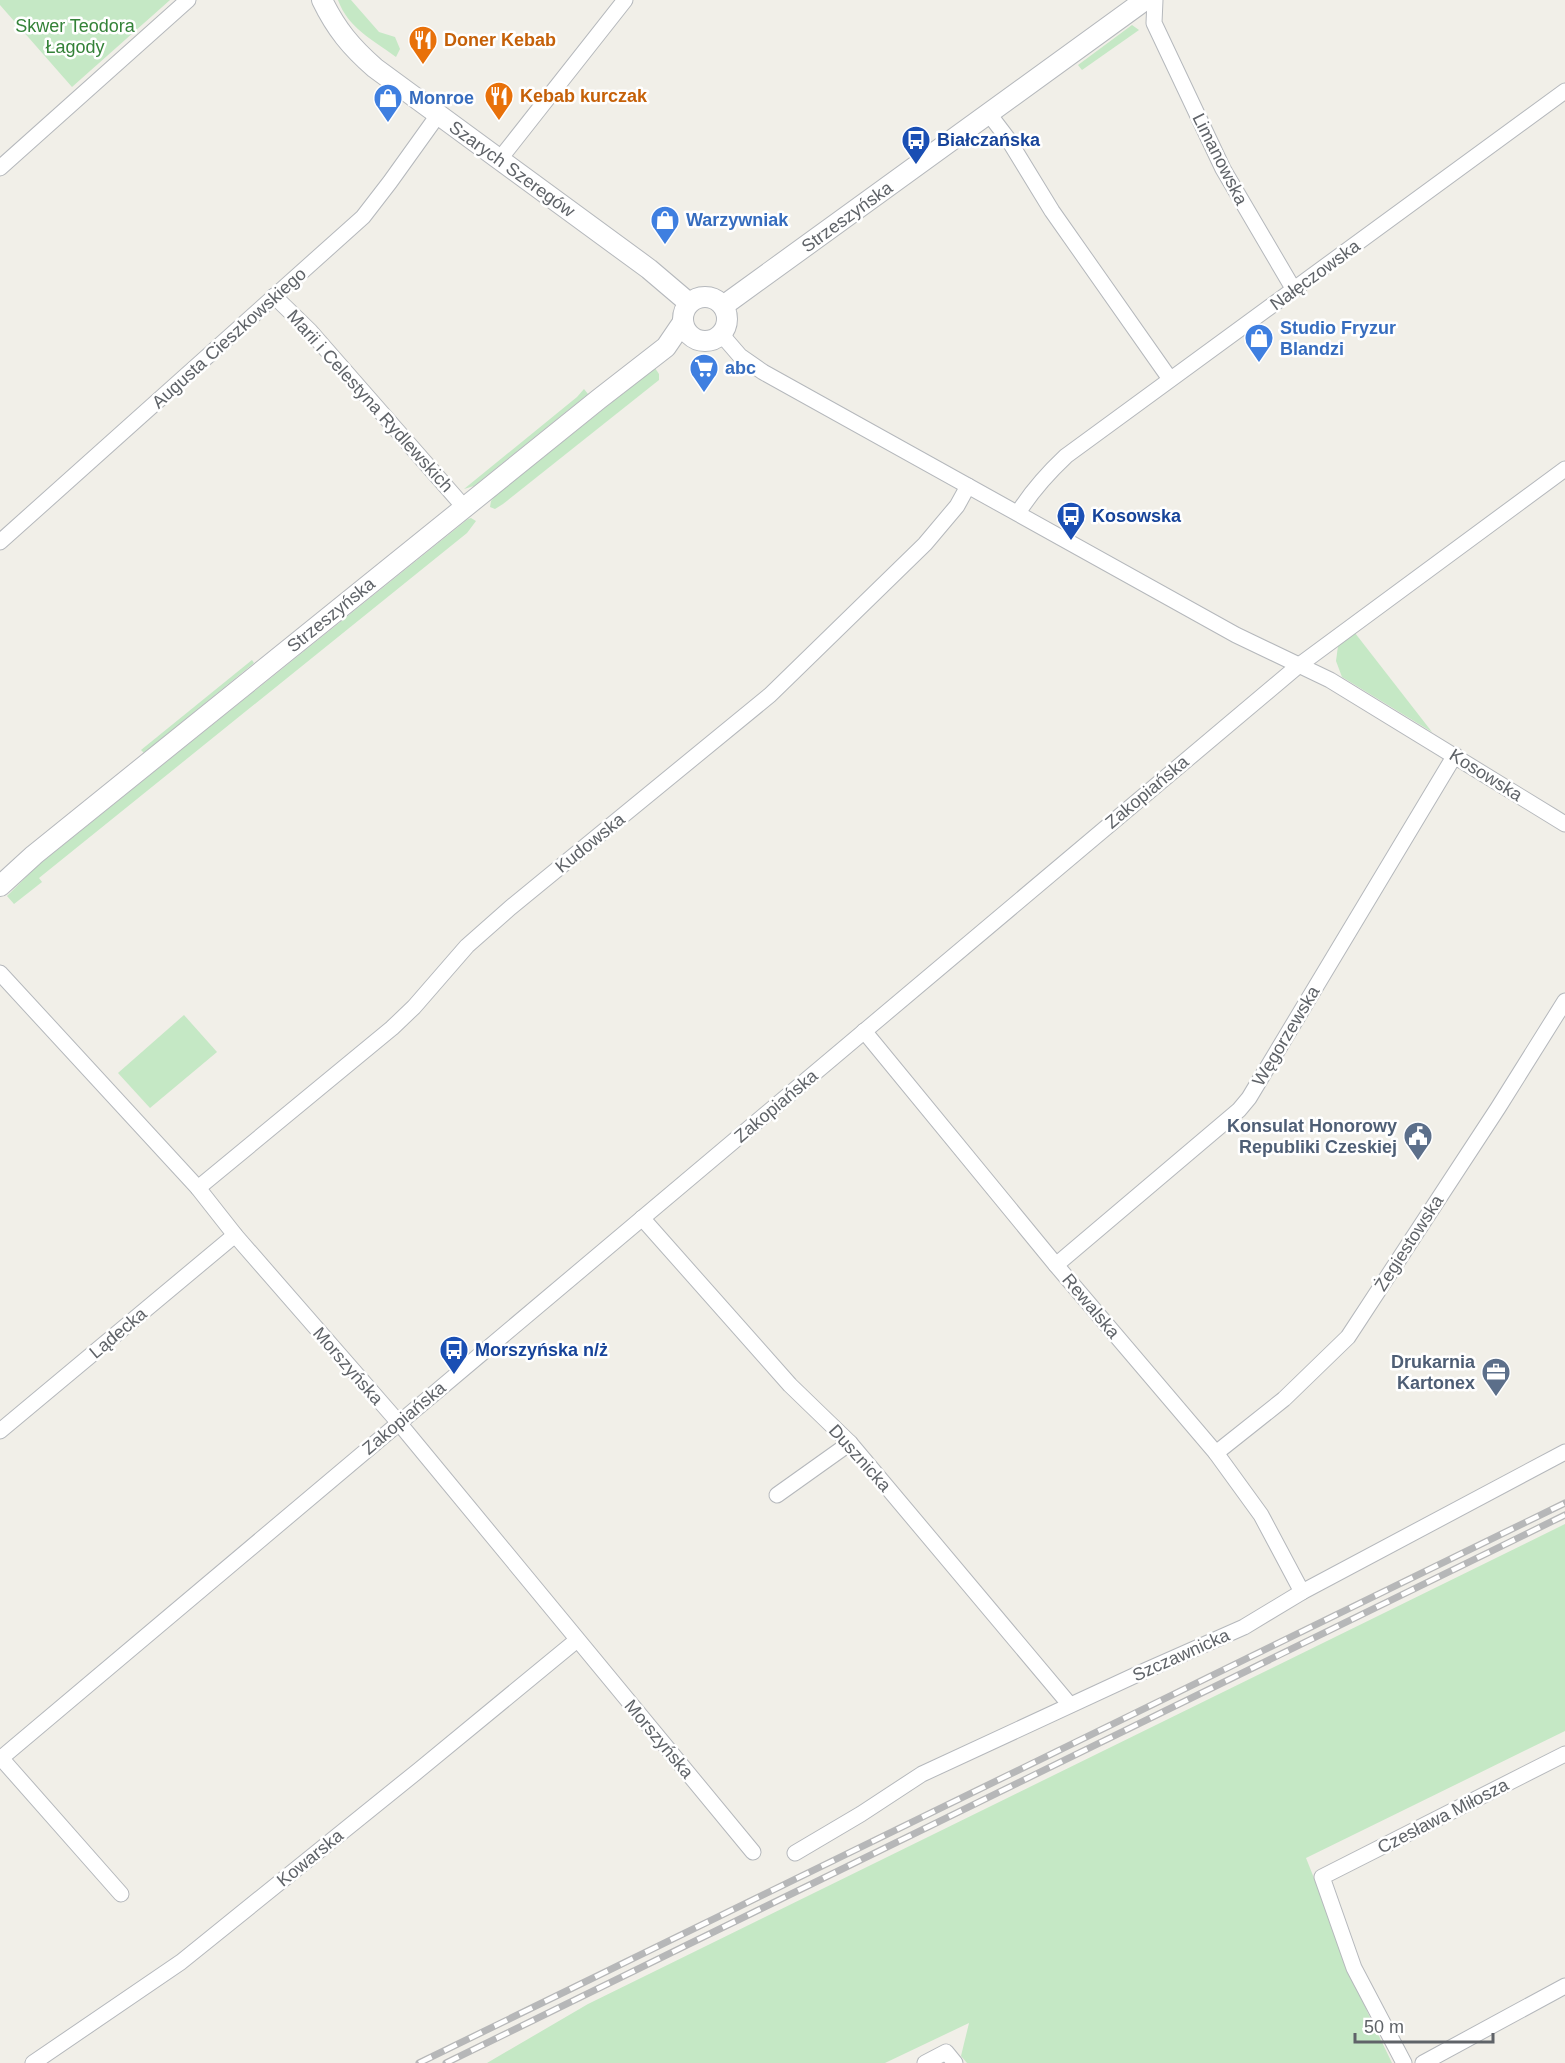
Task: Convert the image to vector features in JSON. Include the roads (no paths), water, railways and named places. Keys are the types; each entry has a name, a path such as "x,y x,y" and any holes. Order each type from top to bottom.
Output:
{"street":[{"path":"0,168 188,0"},
{"name":"Szarych Szeregów","path":"322,0 341,34 354,50 438,115 649,269 689,303"},
{"path":"500,160 625,0"},
{"name":"Strzeszyńska","path":"723,306 1145,0"},
{"name":"Limanowska","path":"1155,0 1154,23 1223,169 1294,290"},
{"path":"1125,15 1154,23"},
{"name":"Nałęczowska","path":"1018,513 1028,497 1066,456 1565,91"},
{"path":"989,114 1052,211 1170,379"},
{"name":"Augusta Cieszkowskiego","path":"0,542 363,217 438,115"},
{"name":"Marii i Celestyna Rydlewskich","path":"274,296 310,332 464,507"},
{"path":"700,297 707,297 718,300 723,306 727,320 721,334 711,340 699,341 688,334 682,322 683,312 689,303 700,297"},
{"name":"Strzeszyńska","path":"0,886 34,855 464,507 666,347 682,322"},
{"name":"Kosowska","path":"721,334 750,364 1227,630 1330,680 1565,824"},
{"name":"Strzeszyńska","path":"666,347 699,341"},
{"name":"Zakopiańska","path":"0,1758 1298,666 1565,469"},
{"name":"Kudowska","path":"198,1188 392,1028 414,1007 466,946 510,908 770,695 925,544 957,506 968,486"},
{"name":"Węgorzewska","path":"1056,1264 1239,1110 1249,1098 1455,755"},
{"name":"Morszyńska","path":"0,973 198,1188 235,1235 399,1423 753,1852"},
{"name":"Żegiestowska","path":"1216,1453 1284,1399 1348,1337 1565,1001"},
{"name":"Rewalska","path":"864,1031 1056,1264 1216,1453 1261,1515 1302,1592"},
{"name":"Dusznicka","path":"642,1218 790,1385 850,1443 1070,1706"},
{"name":"Lądecka","path":"0,1431 235,1235"},
{"path":"777,1496 850,1443"},
{"name":"Szczawnicka","path":"795,1853 861,1815 922,1774 1244,1627 1302,1592 1565,1452"},
{"name":"Kowarska","path":"33,2063 181,1962 577,1640"},
{"name":"Czesława Miłosza","path":"1404,2063 1354,1968 1322,1877 1565,1754"},
{"path":"0,1758 121,1894"},
{"path":"1423,2063 1565,1986"},
{"path":"925,2063 951,2057"}],"railway":[{"path":"419,2063 1565,1503"},
{"path":"446,2063 1565,1515"}],"place":[{"name":"Doner Kebab","path":"423,66"},
{"name":"Kebab kurczak","path":"499,122"},
{"name":"Monroe","path":"388,124"},
{"name":"Białczańska","path":"916,166"},
{"name":"Warzywniak","path":"665,246"},
{"name":"Studio Fryzur Blandzi","path":"1259,364"},
{"name":"abc","path":"704,394"},
{"name":"Kosowska","path":"1071,542"},
{"name":"Konsulat Honorowy Republiki Czeskiej","path":"1418,1162"},
{"name":"Morszyńska n/ż","path":"454,1376"},
{"name":"Drukarnia Kartonex","path":"1496,1398"}],"park label":[{"name":"Skwer Teodora Łagody","path":"75,36"}]}
